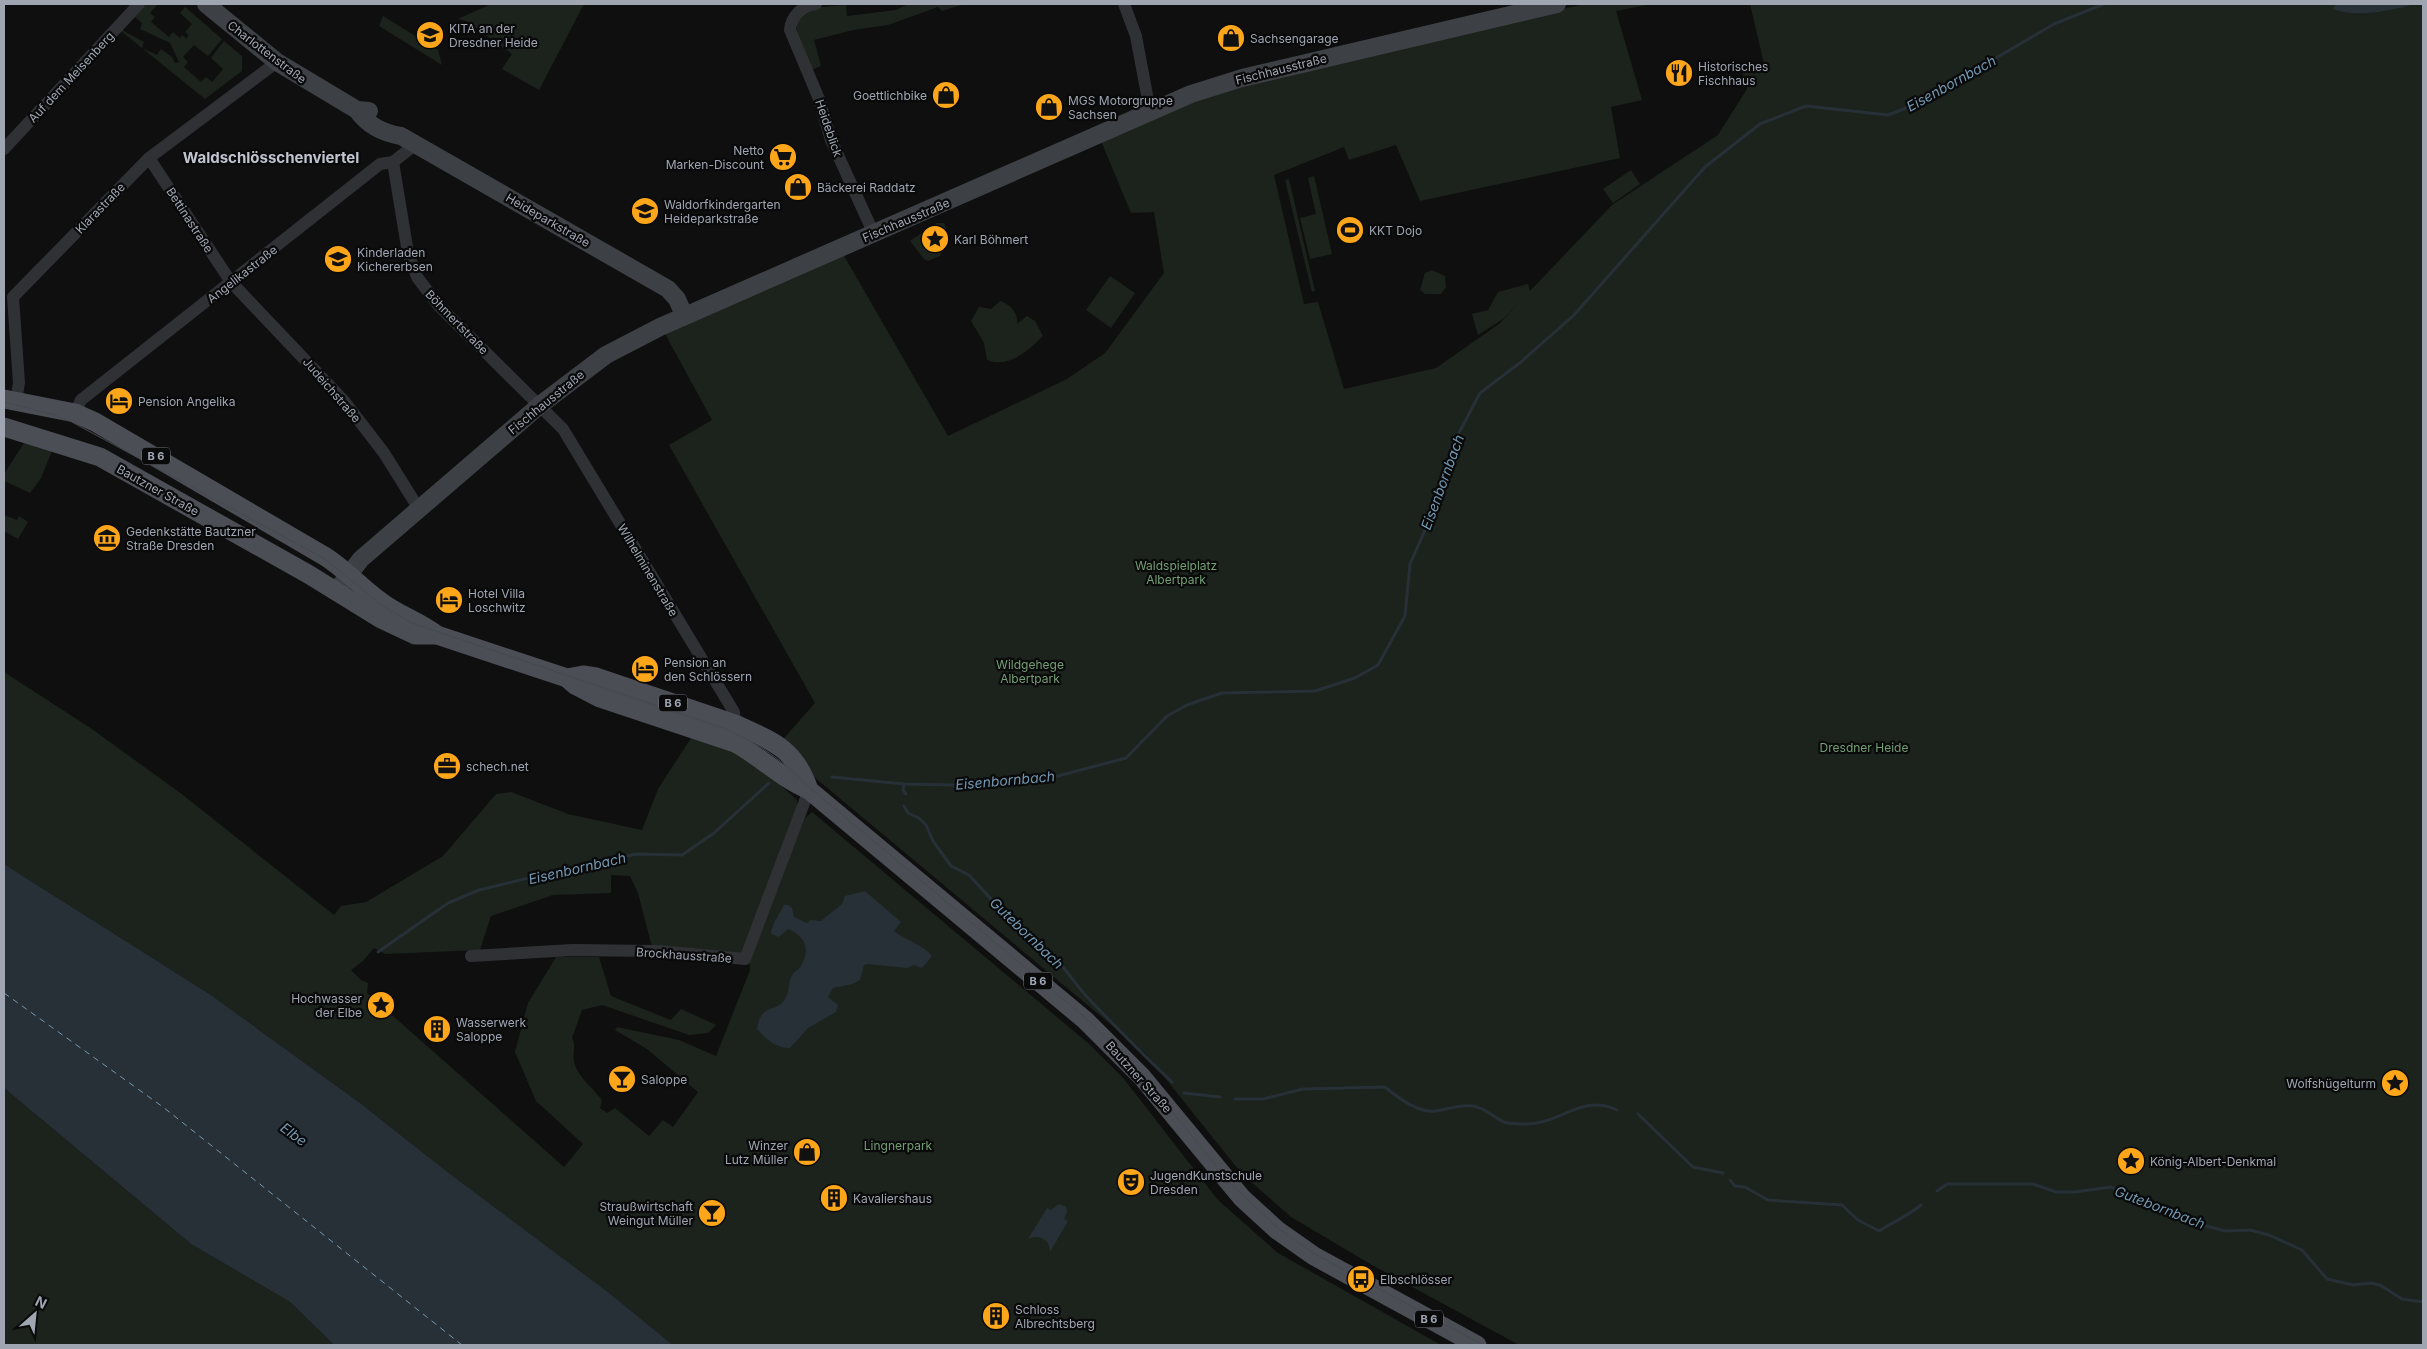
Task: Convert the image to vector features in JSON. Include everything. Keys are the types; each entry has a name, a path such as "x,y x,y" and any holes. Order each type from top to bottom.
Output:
{"main road":[{"name":"Charlottenstraße","path":"206,4 277,62 357,110 370,111 392,122 409,140"},
{"name":"Fischhausstraße","path":"336,592 361,559 540,405 606,355 684,316 1191,94 1242,78 1556,4"},
{"name":"Heideparkstraße","path":"409,140 668,289 677,299 684,316"},
{"name":"Bautzner Straße","path":"10,400 75,413 95,422 326,557 349,574 380,602 395,612 420,622 437,634 568,678 575,685 600,698 735,743 786,778 809,790 1084,1020 1142,1078 1242,1198 1277,1230 1314,1256 1477,1345"},
{"path":"4,416 52,432 100,457"},
{"name":"Bautzner Straße","path":"4,427 100,457 336,592 354,605 415,635 437,634"},
{"name":"Bautzner Straße","path":"568,678 583,675 596,678 735,724 775,743 786,752 802,768 809,790"}],"street":[{"name":"Auf dem Meisenberg","path":"4,149 139,4"},
{"name":"Heideblick","path":"816,4 804,7 791,20 790,30 819,99 831,140 874,234"},
{"path":"1124,4 1136,36 1150,111"},
{"name":"Klarastraße","path":"10,400 19,383 13,298 149,158 277,62"},
{"name":"Angelikastraße","path":"75,413 81,400 380,164 393,162 409,140"},
{"name":"Bettinastraße","path":"149,158 231,282"},
{"name":"Böhmertstraße","path":"393,162 408,253 417,277 439,306 540,405"},
{"name":"Judeichstraße","path":"231,282 344,400 384,454 419,509"},
{"name":"Wilhelminenstraße","path":"540,405 563,429 734,712 735,743"},
{"name":"Brockhausstraße","path":"471,956 572,950 658,951 745,959 809,790"}],"green space":[{"path":"146,4 158,4 150,13 155,17 151,22 169,37 173,32 180,38 182,35 187,39 188,34 185,32 192,24 180,13 185,7 222,39 208,56 194,45 183,57 188,62 184,67 201,82 206,77 212,82 223,69 211,58 224,41 242,56 242,71 205,99 142,48 157,55 161,49 172,57 175,63 179,62 170,43 140,29 142,23 134,16"},
{"path":"491,4 584,4 539,90 502,69 512,54 466,21 458,19"},
{"path":"908,4 965,4 942,11 938,7 888,25 853,30 814,40 821,66 811,70 798,36 797,27 799,19 804,13 822,7 846,5 847,16 896,10"},
{"name":"Dresdner Heide","path":"1584,4 1652,4 1616,11 1642,100 1611,107 1620,158 1420,201 1396,145 1349,160 1344,147 1274,175 1304,304 1318,302 1344,389 1436,368 1499,324 1518,304 1503,319 1478,335 1472,314 1488,310 1498,292 1528,284 1530,291 1612,205 1718,135 1747,89 1742,71 1764,64 1750,4 2423,4 2423,1345 1519,1345 1372,1265 1291,1217 1242,1174 1145,1053 777,746 815,703 669,445 712,420 664,332 843,254 948,436 1067,379 1105,353 1164,273 1154,212 1131,213 1101,141 1218,91"},
{"path":"383,16 438,50 442,65 379,26"},
{"path":"121,31 144,42 142,48"},
{"path":"1631,170 1640,184 1613,203 1603,189"},
{"path":"1314,176 1332,254 1310,259 1300,218 1316,214 1308,178"},
{"path":"1289,179 1315,291 1312,292 1285,180"},
{"path":"937,223 944,223 948,236 940,256 928,261 924,259 910,241"},
{"path":"1432,270 1445,276 1446,287 1441,294 1425,294 1420,290 1425,273"},
{"path":"1110,276 1135,293 1111,328 1086,310"},
{"path":"1000,301 1007,304 1013,310 1017,316 1017,324 1027,316 1035,321 1043,336 1018,357 1003,362 995,362 987,360 984,343 971,321 979,307 991,309"},
{"path":"24,443 52,451 41,478 30,493 4,481 4,474"},
{"path":"4,515 17,520 19,516 28,522 18,539 4,531"},
{"name":"Lingnerpark","path":"4,672 92,729 183,795 334,915 341,906 366,902 443,856 496,794 511,792 568,814 642,830 658,789 693,735 729,747 765,771 797,800 797,812 743,954 652,947 638,893 630,876 611,875 611,893 553,895 491,916 480,950 385,954 374,948 363,961 351,970 361,980 368,983 367,993 564,1167 583,1144 536,1101 515,1052 528,1003 556,957 599,957 611,996 671,1020 681,1009 716,1025 708,1033 689,1035 602,1005 582,1010 572,1038 574,1061 580,1075 602,1100 600,1108 607,1113 615,1108 649,1136 663,1120 673,1127 698,1092 647,1049 615,1030 617,1027 679,1040 716,1056 750,970 749,957 805,818 812,812 1088,1043 1124,1079 1218,1200 1278,1253 1441,1345 673,1345 608,1292 445,1170 360,1103 211,995 4,864"},
{"path":"4,1088 191,1244 290,1302 334,1345 4,1345"}],"water":[{"path":"2336,4 2414,4 2384,11 2352,13 2333,9"},
{"name":"Elbe","path":"4,864 211,995 360,1103 445,1170 608,1292 673,1345 334,1345 290,1302 191,1244 4,1088"},
{"path":"865,891 901,922 894,931 929,952 932,956 922,968 914,965 907,968 864,965 860,980 853,984 833,988 828,997 838,1005 836,1012 808,1028 790,1048 780,1047 772,1043 757,1029 759,1020 766,1011 778,1006 782,1002 787,994 791,976 800,967 806,954 805,944 799,935 794,932 788,929 779,937 771,934 774,923 784,905 792,908 794,917 807,923 810,920 821,921 842,904 845,896"},
{"path":"1059,1204 1066,1207 1067,1212 1064,1219 1068,1221 1050,1252 1046,1241 1040,1237 1028,1239 1047,1208 1051,1210"}],"waterway":[{"name":"Eisenbornbach","path":"832,777 904,784 954,785 1054,777 1126,758 1167,716 1187,705 1222,693 1315,691 1355,678 1378,665 1405,616 1410,564 1437,503 1452,446 1480,393 1521,362 1574,315 1705,167 1760,124 1806,106 1888,115 1919,103 2054,24 2104,4"},
{"name":"Eisenbornbach","path":"378,952 448,903 479,890 595,862 637,854 682,855 714,833 769,783"},
{"name":"Gutebornbach","path":"904,784 903,790 906,794"},
{"name":"Gutebornbach","path":"904,806 908,813 919,818 926,825 933,841 951,866 969,875 1002,911 1030,932 1035,943 1043,947 1057,960 1088,998 1172,1082"},
{"name":"Gutebornbach","path":"1235,1099 1263,1099 1303,1089 1385,1087 1409,1104 1423,1110 1436,1111 1459,1106 1473,1106 1504,1122 1518,1124 1538,1123 1582,1107 1593,1105 1617,1110"},
{"name":"Gutebornbach","path":"1184,1093 1220,1097"},
{"name":"Gutebornbach","path":"1638,1114 1693,1167 1723,1173"},
{"name":"Gutebornbach","path":"1730,1180 1735,1186 1745,1187 1768,1200 1842,1205 1858,1220 1879,1231 1921,1205"},
{"name":"Gutebornbach","path":"1937,1191 1947,1184 2033,1184 2056,1192 2075,1192 2111,1187 2157,1209 2188,1216 2203,1225 2225,1231 2250,1230 2269,1235 2302,1250 2327,1279 2353,1285 2371,1283 2380,1285 2402,1299 2423,1302"}],"ferry route":[{"path":"4,993 163,1107 462,1345"}],"tram line":[{"path":"4,402 55,415 70,421 325,559 381,605 412,623 723,728 759,746 790,769 810,788 1087,1019 1143,1076 1233,1186 1279,1229 1315,1254 1483,1345"}],"place":[{"name":"KITA an der Dresdner Heide","path":"430,35"},
{"name":"Sachsengarage","path":"1231,38"},
{"name":"Historisches Fischhaus","path":"1679,73"},
{"name":"Goettlichbike","path":"946,95"},
{"name":"MGS Motorgruppe Sachsen","path":"1049,107"},
{"name":"Netto Marken-Discount","path":"783,157"},
{"name":"Bäckerei Raddatz","path":"798,187"},
{"name":"Waldorfkindergarten Heideparkstraße","path":"645,211"},
{"name":"KKT Dojo","path":"1350,230"},
{"name":"Karl Böhmert","path":"935,239"},
{"name":"Kinderladen Kichererbsen","path":"338,259"},
{"name":"Pension Angelika","path":"119,401"},
{"name":"Gedenkstätte Bautzner Straße Dresden","path":"107,538"},
{"name":"Hotel Villa Loschwitz","path":"449,600"},
{"name":"Pension an den Schlössern","path":"645,669"},
{"name":"schech.net","path":"447,766"},
{"name":"Hochwasser der Elbe","path":"381,1005"},
{"name":"Wasserwerk Saloppe","path":"437,1029"},
{"name":"Saloppe","path":"622,1079"},
{"name":"Wolfshügelturm","path":"2395,1083"},
{"name":"Winzer Lutz Müller","path":"807,1152"},
{"name":"König-Albert-Denkmal","path":"2131,1161"},
{"name":"JugendKunstschule Dresden","path":"1131,1182"},
{"name":"Kavaliershaus","path":"834,1198"},
{"name":"Straußwirtschaft Weingut Müller","path":"712,1213"},
{"name":"Elbschlösser","path":"1361,1279"},
{"name":"Schloss Albrechtsberg","path":"996,1316"}],"district":[{"name":"Waldschlösschenviertel","path":"271,157"}],"park label":[{"name":"Waldspielplatz Albertpark","path":"1176,572"},
{"name":"Wildgehege Albertpark","path":"1030,671"}]}
